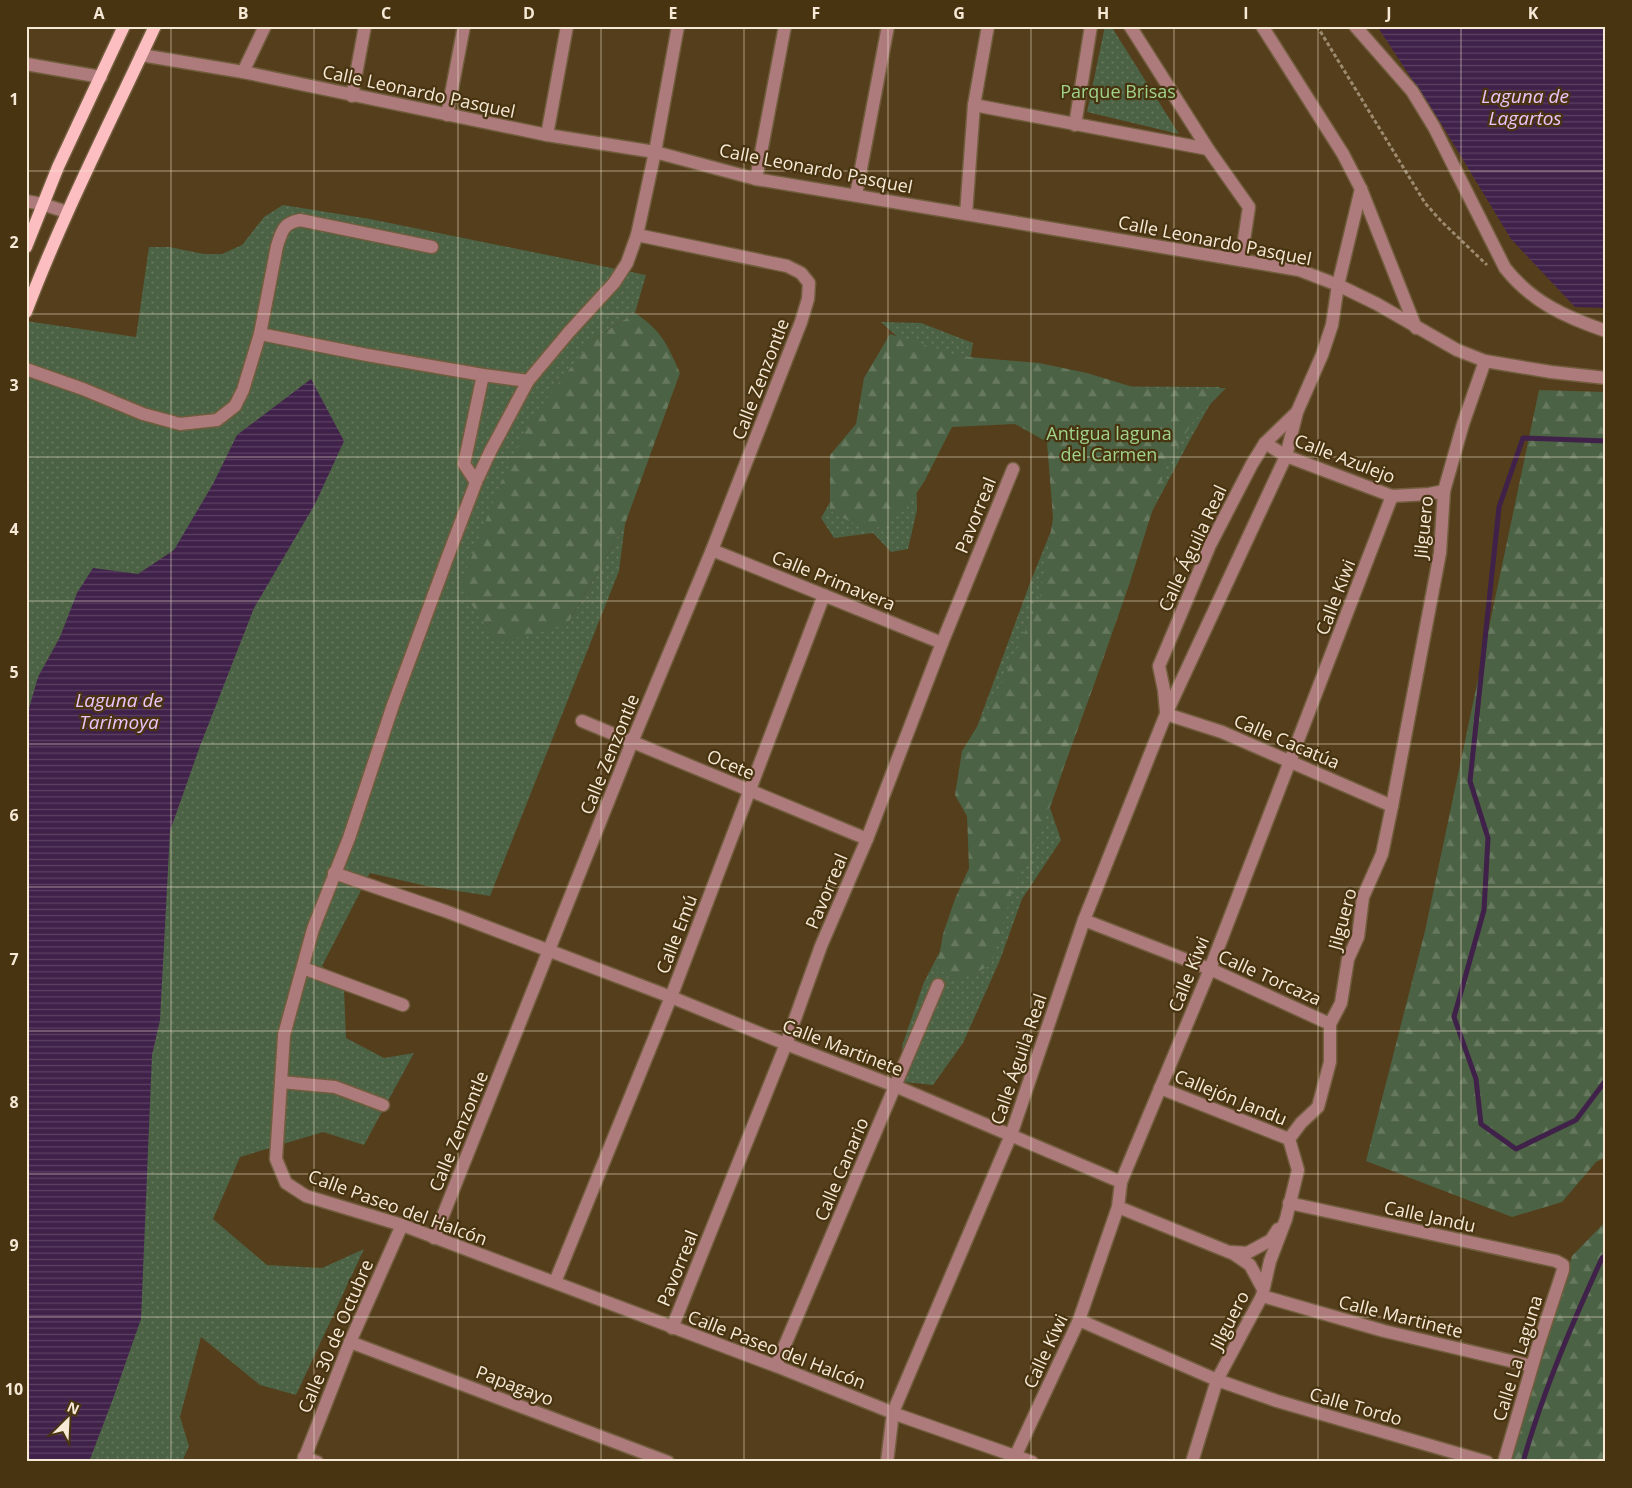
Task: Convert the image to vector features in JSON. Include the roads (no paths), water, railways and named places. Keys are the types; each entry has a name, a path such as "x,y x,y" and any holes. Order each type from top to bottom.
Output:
{"main road":[{"path":"26,247 58,167 124,26"},
{"path":"26,312 45,260 98,142 155,26"}],"street":[{"path":"243,72 265,26"},
{"path":"352,96 365,26"},
{"path":"447,115 464,26"},
{"path":"547,135 567,26"},
{"path":"383,1105 334,1087 281,1082 284,1035 302,968 313,929 349,838 393,705 476,482 528,380 614,283 627,263 637,235 655,152 678,26"},
{"path":"756,178 785,26"},
{"path":"856,195 888,26"},
{"path":"966,214 974,105 988,26"},
{"path":"1075,125 1091,26"},
{"path":"1130,26 1208,149 1249,207 1241,260"},
{"path":"1262,26 1343,154 1361,189 1416,328"},
{"path":"1355,26 1412,91 1434,127 1505,268 1518,284 1540,302 1575,320 1606,331"},
{"name":"Calle Leonardo Pasquel","path":"141,55 243,72 547,135 655,152 756,178 1299,270 1338,285 1377,304 1457,350 1485,361 1551,372 1606,378"},
{"path":"26,64 101,77"},
{"path":"974,105 1208,149"},
{"name":"Calle Águila Real","path":"887,1462 893,1412 1010,1135 1084,920 1166,714 1286,456 1297,412 1322,354 1332,325 1338,285 1361,189"},
{"path":"26,200 67,212"},
{"path":"26,369 83,389 143,414 180,424 217,420 235,406 243,390 260,334 277,246 281,232 289,222 300,220 432,247"},
{"name":"Calle Zenzontle","path":"434,1238 632,742 712,550 801,322 808,299 809,283 801,273 787,266 637,235"},
{"path":"260,334 483,375 528,380"},
{"name":"Jilguero","path":"1192,1462 1217,1380 1263,1293 1270,1261 1286,1219 1298,1170 1289,1139 1300,1123 1318,1107 1330,1062 1330,1024 1342,1003 1348,959 1358,937 1364,897 1382,854 1392,806 1440,553 1444,490 1463,424 1485,361"},
{"path":"476,482 464,464 483,375"},
{"name":"Calle Águila Real","path":"1166,714 1159,666 1210,546 1252,464 1265,443 1297,412"},
{"name":"Calle Azulejo","path":"1265,443 1286,456 1392,496 1429,494 1444,490"},
{"name":"Pavorreal","path":"672,1328 786,1044 821,946 867,839 942,642 1013,469"},
{"name":"Calle Kiwi","path":"1014,1458 1079,1320 1118,1206 1121,1182 1210,969 1392,496"},
{"name":"Calle Primavera","path":"712,550 942,642"},
{"name":"Calle Emú","path":"556,1282 671,997 824,595"},
{"name":"Calle Cacatúa","path":"1166,714 1222,732 1392,806"},
{"name":"Ocete","path":"582,721 867,839"},
{"name":"Calle Martinete","path":"334,874 445,911 671,997 895,1086 1121,1182"},
{"name":"Calle Torcaza","path":"1084,920 1210,969 1330,1024"},
{"path":"302,968 403,1005"},
{"name":"Calle Canario","path":"776,1366 938,985"},
{"name":"Calle Paseo del Halcón","path":"281,1082 276,1159 286,1183 306,1196 402,1225 556,1282 1014,1458 1032,1462"},
{"name":"Callejón Jandu","path":"1160,1088 1289,1139"},
{"name":"Calle Jandu","path":"1289,1203 1556,1261 1563,1265"},
{"path":"1118,1206 1227,1251 1250,1265 1263,1293"},
{"path":"1227,1251 1247,1253 1271,1240 1286,1219"},
{"name":"Calle 30 de Octubre","path":"303,1459 350,1342 402,1225"},
{"name":"Calle La Laguna","path":"1504,1462 1563,1265"},
{"name":"Calle Martinete","path":"1263,1293 1384,1331 1532,1366"},
{"name":"Calle Tordo","path":"1079,1320 1217,1380 1277,1401 1487,1462"},
{"name":"Papagayo","path":"350,1342 668,1462"},
{"path":"303,1459 316,1462"}],"water":[{"name":"Laguna de Lagartos","path":"1377,26 1606,26 1606,308 1575,307 1511,239 1442,125"},
{"name":"Laguna de Tarimoya","path":"311,379 344,441 315,504 254,608 200,746 170,831 160,1020 152,1055 141,1319 89,1462 26,1462 26,719 38,677 60,637 77,593 93,568 138,574 174,550 213,484 237,435"}],"waterway":[{"path":"1606,441 1523,438 1499,507 1470,781 1488,838 1484,910 1454,1017 1476,1079 1481,1124 1516,1149 1576,1120 1606,1080"},
{"path":"1523,1462 1559,1358 1602,1258 1606,1255"}],"park label":[{"name":"Parque Brisas","path":"1118,91"},
{"name":"Antigua laguna del Carmen","path":"1109,443"}]}
